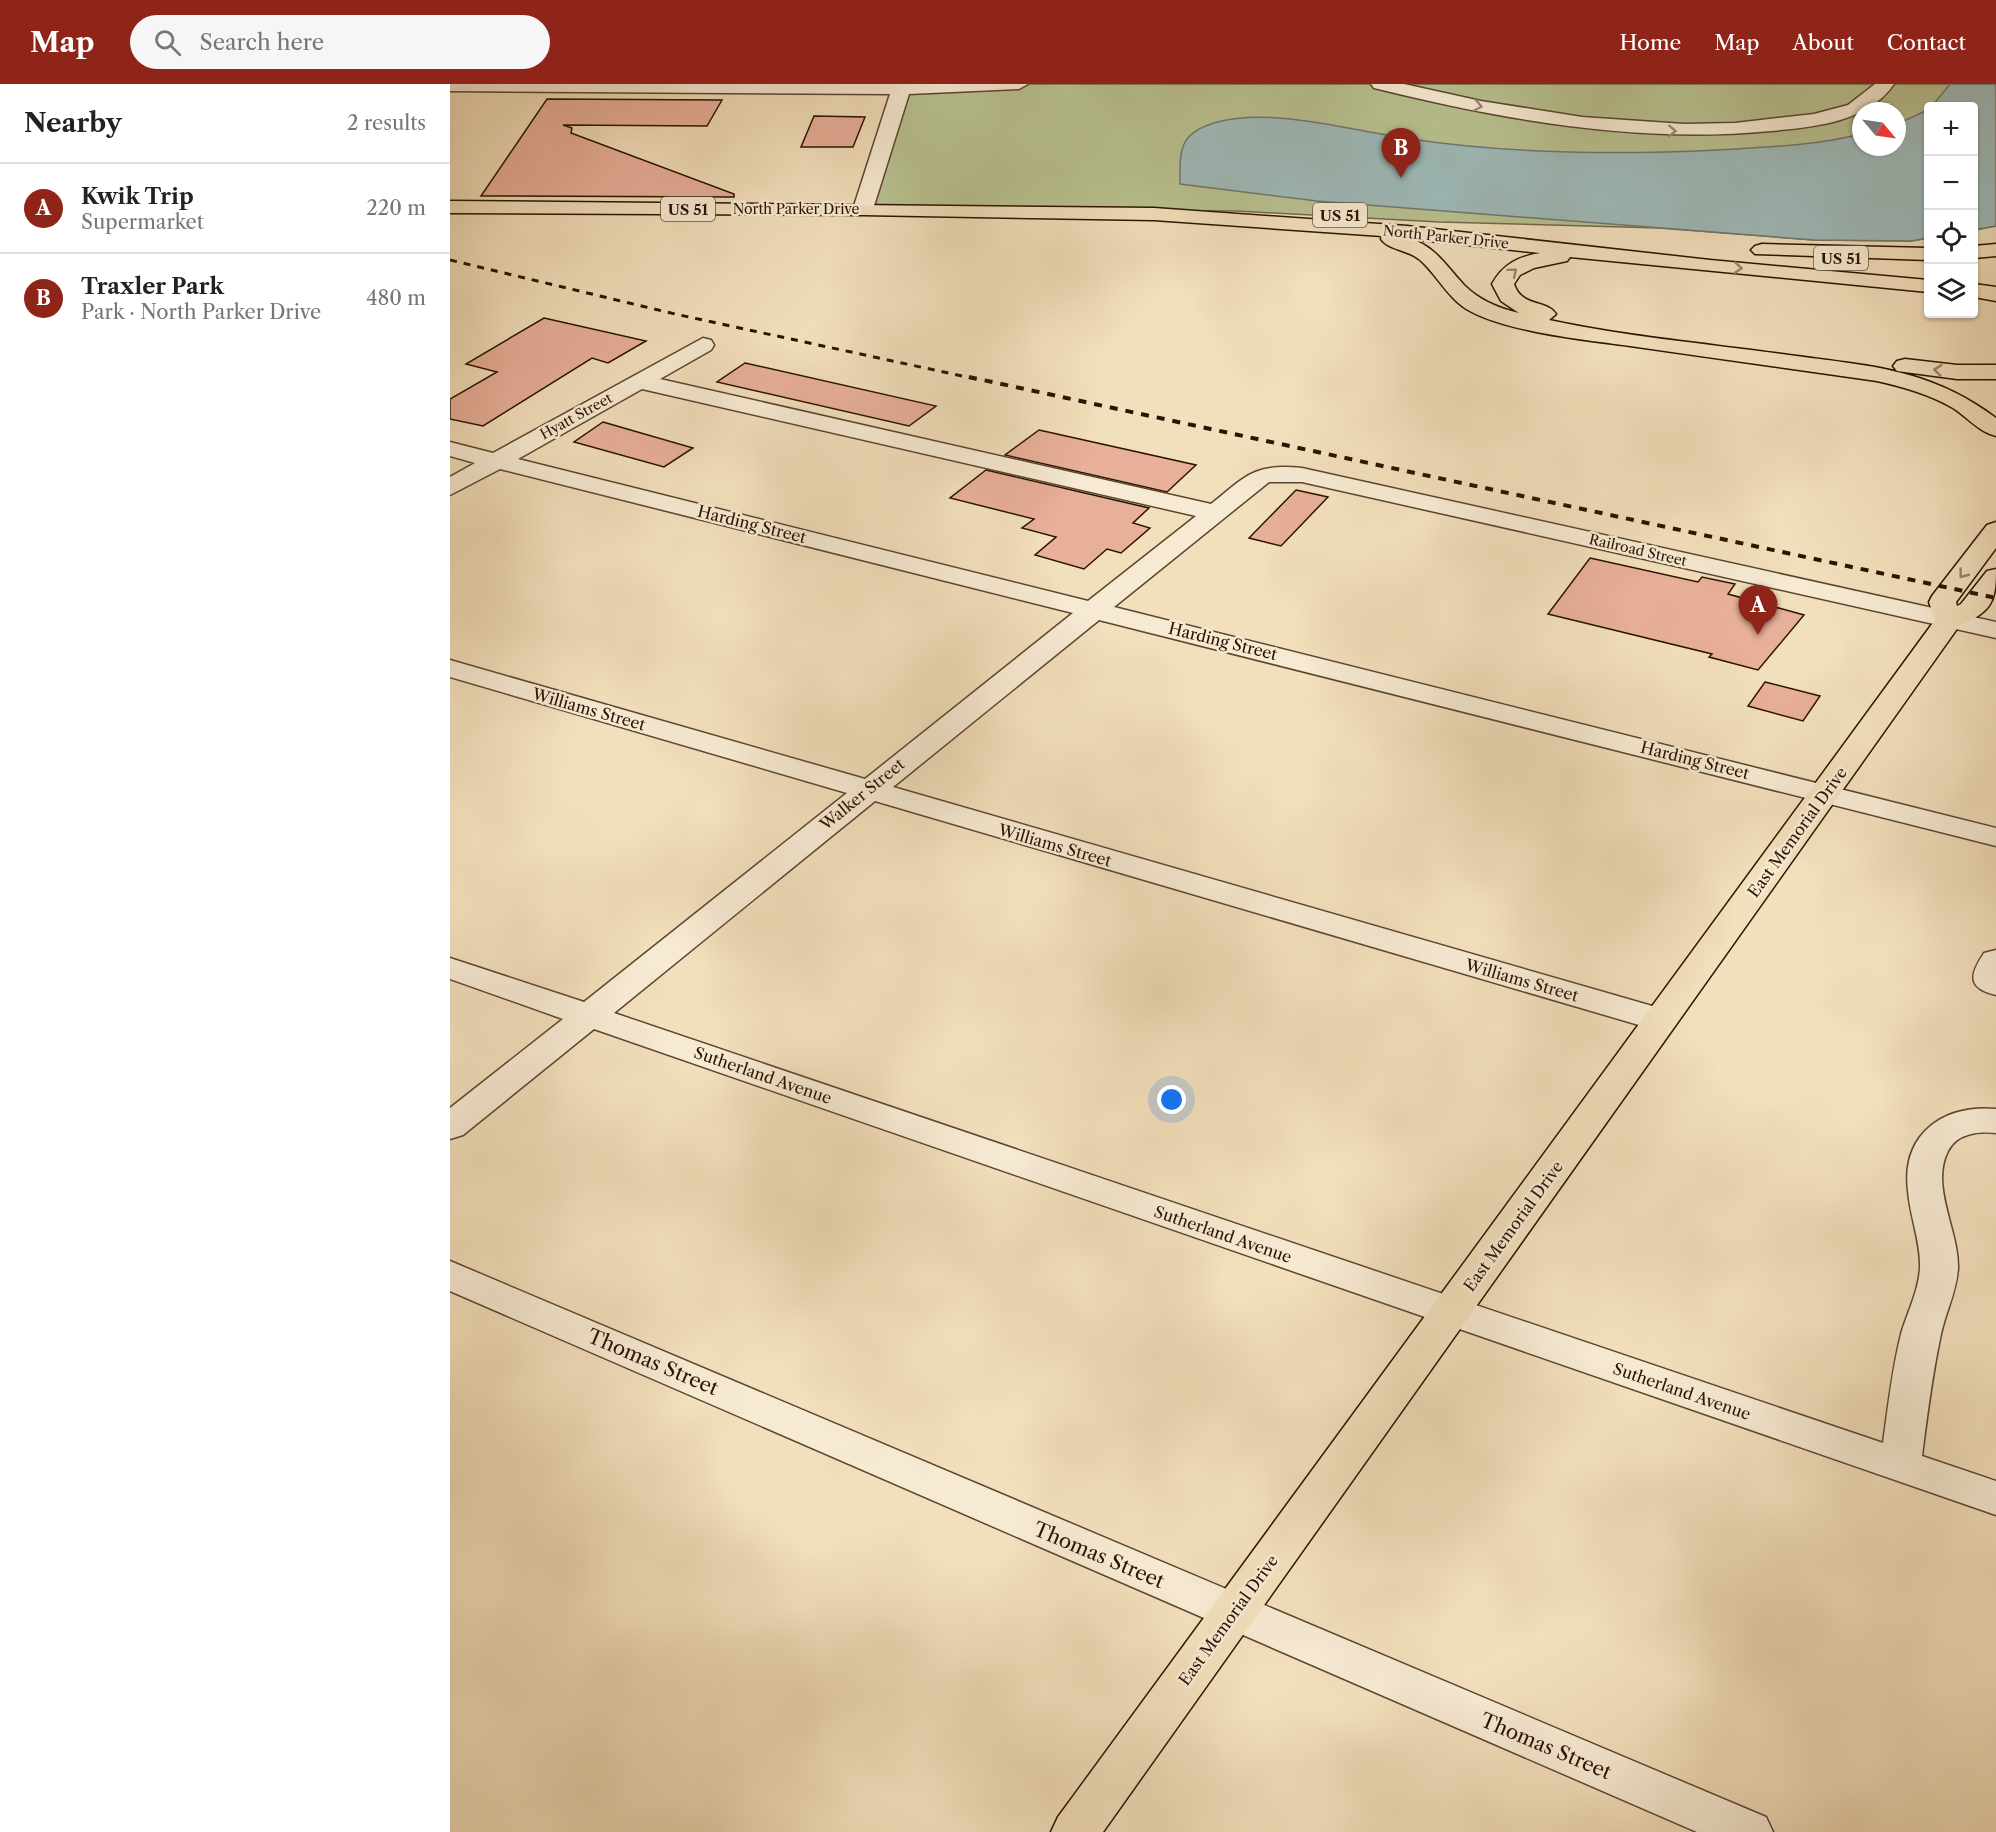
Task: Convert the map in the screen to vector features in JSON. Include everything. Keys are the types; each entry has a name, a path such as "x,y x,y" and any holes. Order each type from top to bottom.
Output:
{"main road":[{"name":"North Parker Drive","path":"450,207 863,209 1154,214 1492,242 1709,256"},
{"name":"North Parker Drive","path":"926,210 1237,211 1338,215 1596,235 1709,256 1924,285"},
{"path":"1288,224 1371,235 1416,247 1428,256 1458,291 1477,306 1498,315 1529,323 1877,374 1926,386 1961,403 1996,429"},
{"path":"1449,280 1449,268 1455,261 1469,250 1492,242 1529,234 1596,235"},
{"name":"US 51","path":"1731,248 1924,267"},
{"path":"1754,250 1924,254"},
{"path":"1978,252 1996,250"},
{"path":"1709,256 1558,257 1522,265 1512,270 1503,284 1508,297 1517,303 1543,314 1566,319 1935,370 1996,372"},
{"path":"1978,273 1996,275"},
{"path":"1978,292 1996,294"},
{"path":"1996,530 1942,603 1949,620 1971,610 1996,578"},
{"name":"East Memorial Drive","path":"1075,1832 1949,620"}],"street":[{"path":"450,86 902,87 1019,84"},
{"path":"1380,84 1548,120 1605,127 1679,131 1760,127 1833,115 1867,102 1885,84"},
{"path":"863,209 902,87"},
{"name":"Hyatt Street","path":"450,487 703,345"},
{"path":"639,381 1213,512"},
{"name":"Harding Street","path":"450,449 1996,837"},
{"name":"Walker Street","path":"450,1127 1256,478 1280,473"},
{"name":"Railroad Street","path":"1280,473 1302,475 1996,630"},
{"name":"Williams Street","path":"450,668 1661,1020"},
{"path":"1996,960 1989,972 1990,981 1996,985"},
{"name":"Sutherland Avenue","path":"450,968 1996,1498"},
{"path":"1900,1465 1920,1337 1939,1269 1927,1192 1926,1169 1929,1151 1941,1135 1958,1124 1980,1119 1996,1121"},
{"name":"Thomas Street","path":"450,1275 1749,1832"}],"green space":[{"path":"553,84 1996,84 1996,226 1978,229 1978,102 1924,102 1924,239 1911,241 1814,240 1659,228 1439,222 1237,211 863,209 901,90"}],"water":[{"path":"1950,84 1996,84 1996,226 1978,229 1978,102 1935,102"},
{"path":"1924,112 1924,239 1911,241 1814,240 1317,201 1180,184 1181,152 1188,137 1204,126 1239,118 1263,117 1314,122 1448,144 1564,152 1717,150 1789,145 1852,136 1852,156 1906,156 1906,120"}],"building":[{"path":"547,99 722,100 707,126 563,125 572,128 571,133 734,194 734,197 481,196"},
{"path":"814,116 865,117 853,147 801,147"},
{"path":"544,318 646,341 608,363 592,358 483,426 450,419 450,399 497,372 466,364"},
{"path":"745,363 936,406 909,426 717,382"},
{"path":"603,422 693,448 664,467 574,442"},
{"path":"1039,430 1196,465 1167,492 1005,455"},
{"path":"986,470 1149,508 1133,523 1150,528 1121,553 1107,549 1084,569 1035,555 1056,537 1022,528 1034,519 950,498"},
{"path":"1296,490 1328,497 1281,546 1249,538"},
{"path":"1590,558 1698,582 1702,577 1735,584 1728,594 1804,615 1758,670 1709,657 1712,654 1548,614"},
{"path":"1765,682 1820,696 1803,721 1748,706"}],"railway":[{"path":"450,260 675,314 976,379"},
{"path":"969,377 1996,598"}],"place":[{"name":"Traxler Park","path":"1401,178"},
{"name":"Kwik Trip","path":"1758,635"}]}
